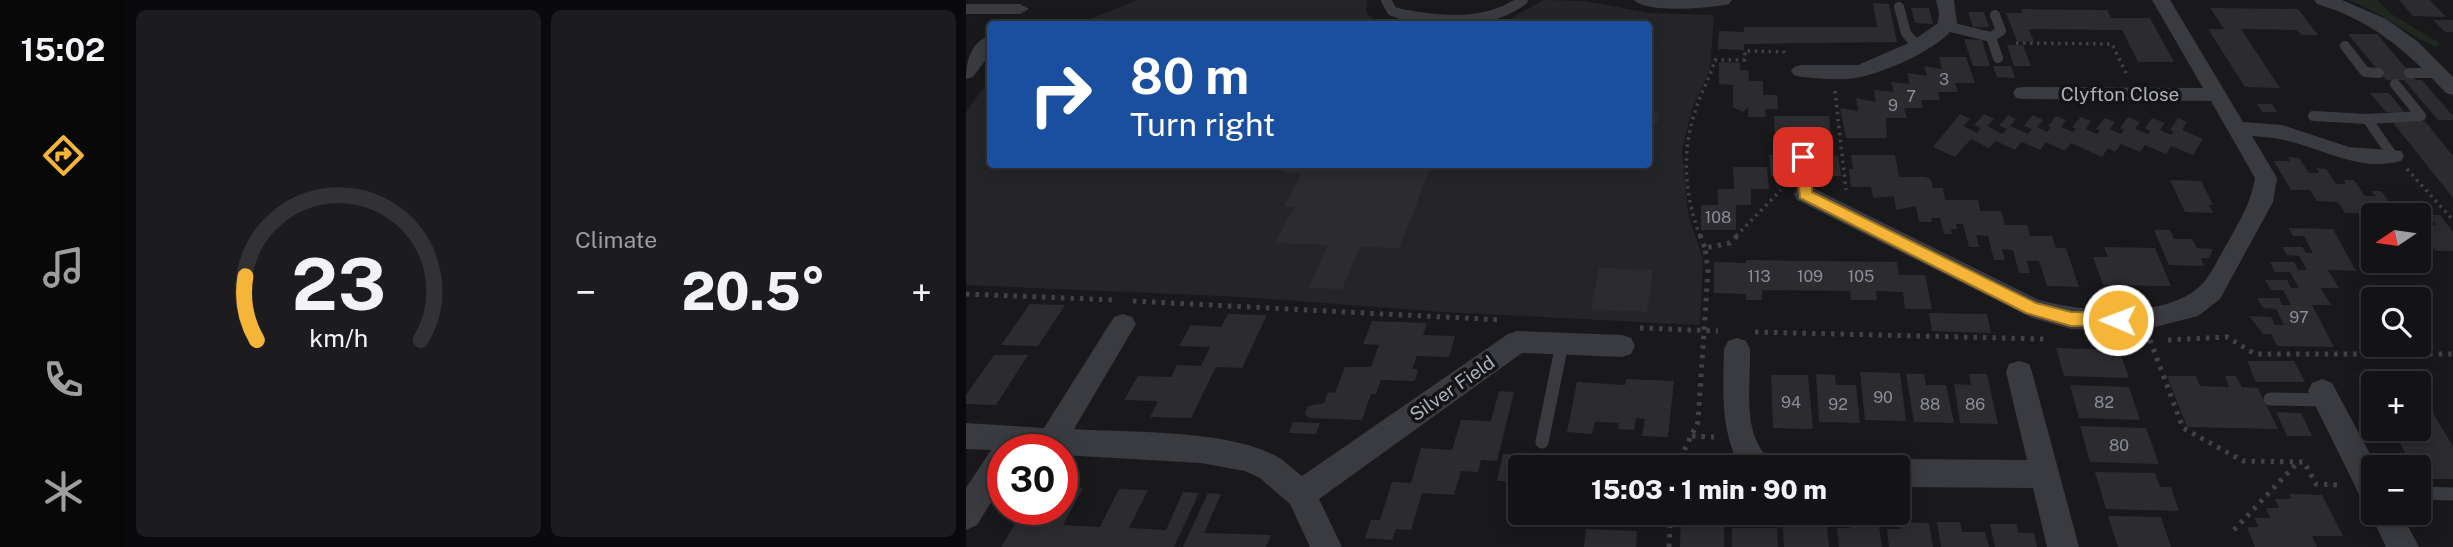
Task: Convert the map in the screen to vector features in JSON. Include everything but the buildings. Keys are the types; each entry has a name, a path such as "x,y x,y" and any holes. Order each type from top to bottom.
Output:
{"street":[{"path":"1643,0 1696,4 1723,0"},
{"path":"1801,71 1845,72 1874,67 1946,26 1949,17 1945,0"},
{"name":"Clyfton Close","path":"1805,194 2032,308 2071,319 2118,320 2155,317 2189,309 2211,292 2262,202 2266,178 2161,0"},
{"path":"2323,0 2378,20 2396,31 2439,64 2453,89"},
{"path":"966,9 1027,4"},
{"path":"1007,21 1027,4"},
{"path":"966,73 987,46"},
{"name":"Clyfton Close","path":"2023,93 2216,95"},
{"path":"2236,128 2282,132 2348,154 2393,156"},
{"path":"1056,434 1123,324"},
{"name":"Silver Field","path":"1301,494 1517,342 1562,344 1630,337"},
{"path":"1739,338 1739,439 1747,455"},
{"path":"2019,372 2063,547"},
{"path":"2324,395 2361,467"},
{"path":"966,436 987,442"},
{"path":"1078,444 1228,453 1270,468 1301,494 1326,547"},
{"path":"1910,473 2043,474"},
{"path":"966,515 987,482"},
{"path":"2391,525 2403,547"}],"lane":[{"path":"1386,0 1388,8 1399,14 1480,21 1523,0"},
{"path":"1899,7 1906,33 1916,45"},
{"path":"1946,26 1991,37 2001,31 1995,15"},
{"path":"1991,37 1998,58"},
{"path":"2345,46 2365,72 2379,72"},
{"path":"2409,73 2439,64"},
{"path":"2313,116 2367,119 2421,116 2395,84"},
{"path":"2367,119 2393,156"},
{"path":"1803,157 1805,194"},
{"path":"1542,442 1562,344"},
{"path":"2270,399 2324,395"},
{"path":"2431,493 2453,494"}],"path":[{"path":"1991,37 2016,43 2112,44 2136,94"},
{"path":"1682,455 1698,422 1708,271 1705,248 1690,202 1686,153 1695,110 1715,60 1745,60 1745,51 1784,52 1801,71"},
{"path":"1840,211 1846,188 1834,86 1845,72"},
{"path":"2393,156 2425,186 2453,220"},
{"path":"1705,248 1730,243 1783,188 1805,194"},
{"path":"966,294 1503,320"},
{"path":"1630,337 1704,331 1739,338 2050,338"},
{"path":"2138,339 2227,337 2255,354 2453,354"},
{"path":"2150,339 2183,428 2243,461 2304,462 2316,484 2361,493"},
{"path":"2234,530 2299,461"},
{"path":"1669,547 1670,525"}],"shaded area":[{"path":"1138,0 1367,0 1366,12 1375,21 1085,21"},
{"path":"1544,0 1585,1 1649,13 1714,15 1710,69 1691,112 1682,149 1688,213 1703,260 1700,325 1442,312 1242,297 966,285 966,112 987,83 987,168 1652,168 1652,21 1506,21"},
{"path":"2347,0 2377,0 2393,15 2441,44 2436,47"}],"route":[{"path":"1803,157 1805,194 2032,308 2071,319 2118,320"}]}
